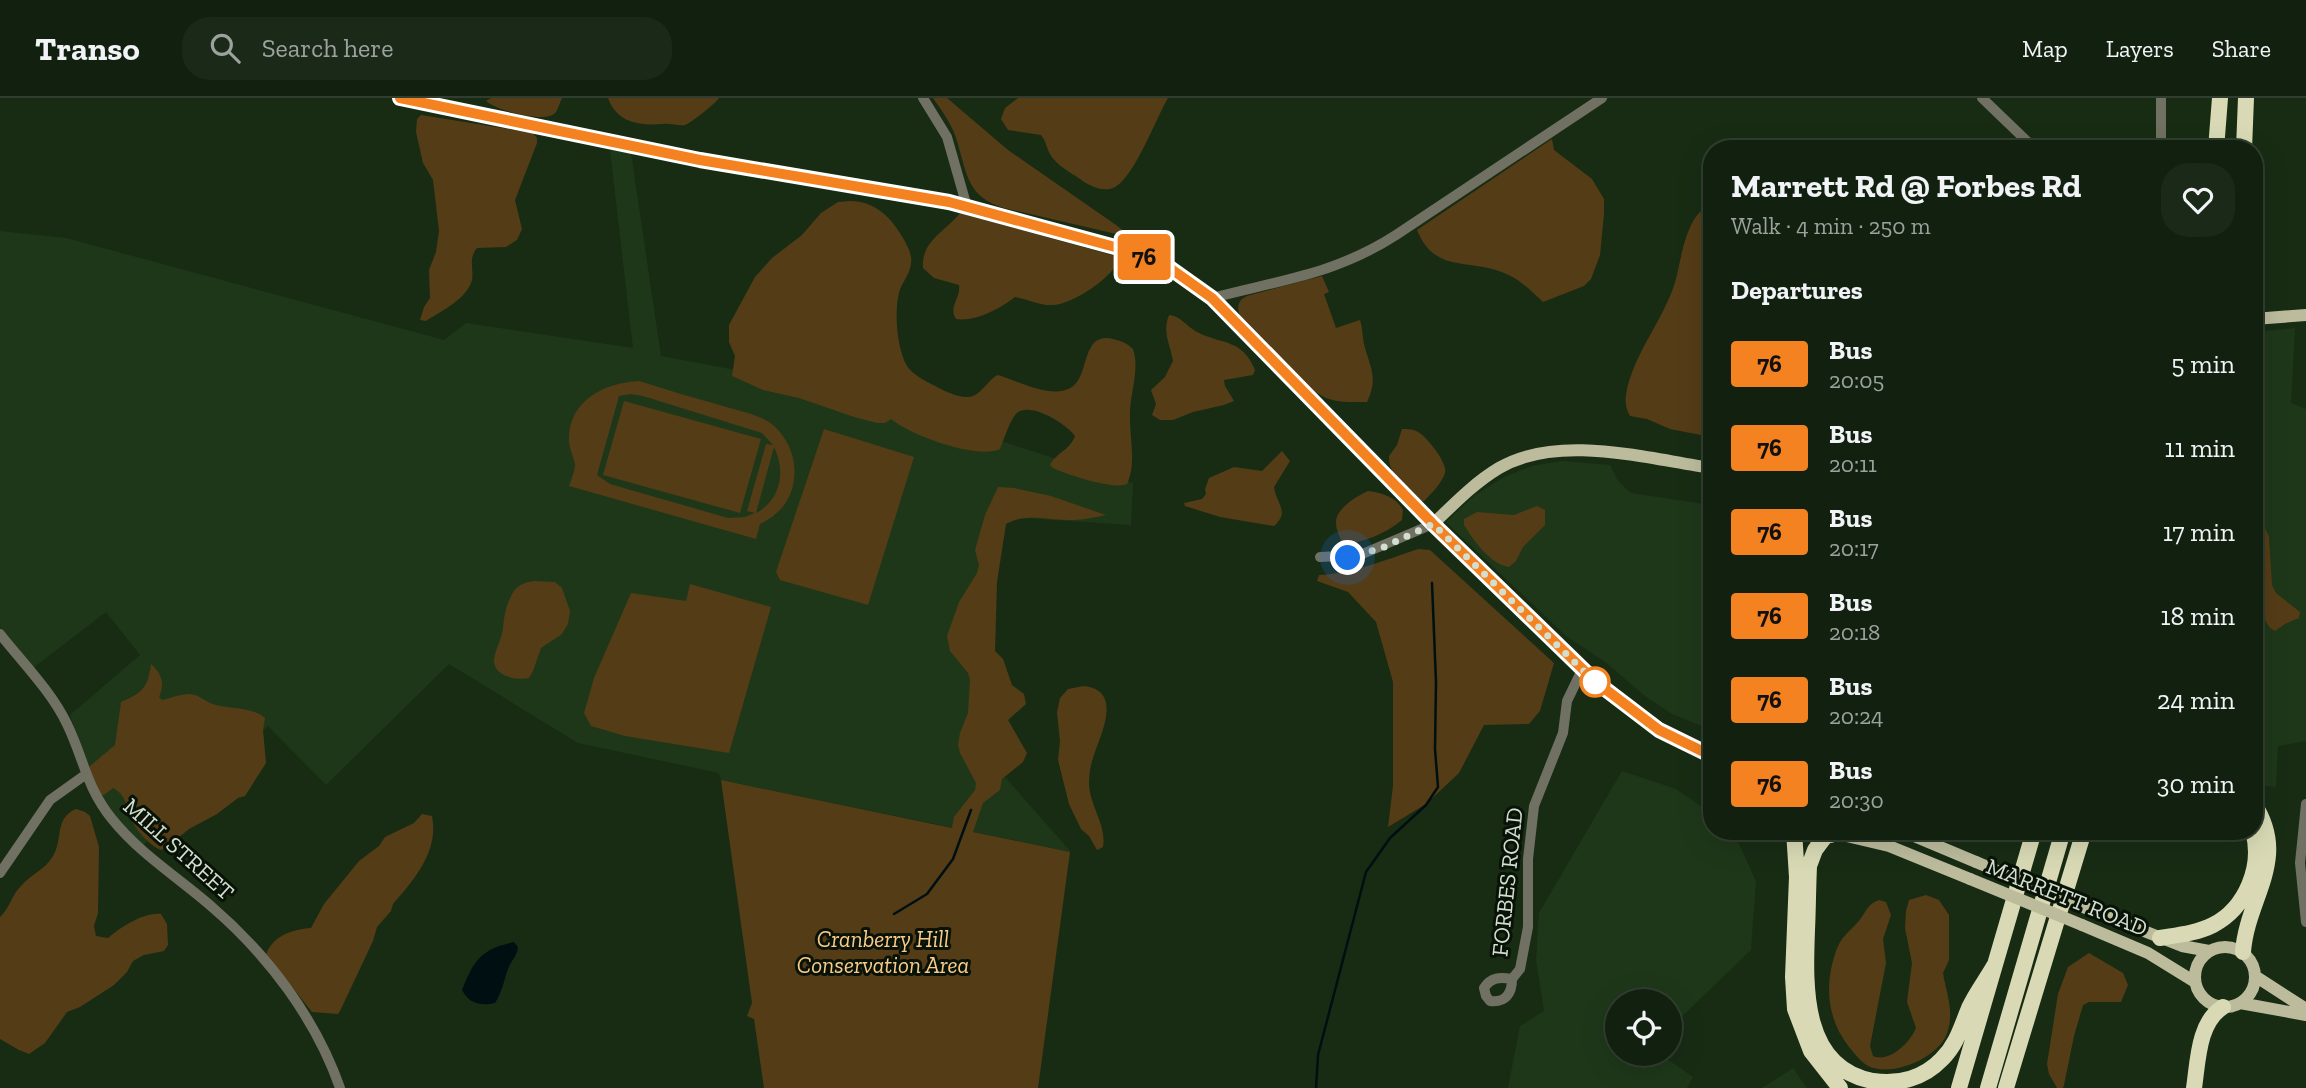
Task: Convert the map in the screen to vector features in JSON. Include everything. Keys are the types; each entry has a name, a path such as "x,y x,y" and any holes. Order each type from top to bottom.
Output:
{"highway":[{"path":"2217,140 2220,98"},
{"path":"2244,140 2246,98"},
{"path":"2243,952 2246,925 2264,883 2269,859 2267,835 2263,825"},
{"path":"1786,840 1797,872"},
{"path":"1795,840 1797,872 1793,977 1795,1009 1813,1055 1840,1088"},
{"path":"1828,840 1814,852 1810,866 1807,996 1811,1017 1821,1042 1829,1055 1842,1067 1861,1078 1891,1082 1911,1079 1930,1069 1957,1040 1970,1007 1994,967"},
{"path":"1959,1088 2031,840"},
{"path":"1988,1088 2060,840"},
{"path":"2006,1088 2082,840"},
{"path":"2160,938 2205,929 2233,910 2247,889 2255,870 2257,853 2255,840"},
{"path":"2194,1088 2206,1028 2213,1015 2223,1007"}],"main road":[{"path":"400,98 752,169 949,202 1138,254 1167,266 1212,298 1433,524 1582,670 1622,704 1659,730 1703,752"},
{"path":"2263,318 2306,315"},
{"path":"1433,524 1474,486 1500,468 1541,453 1590,451 1703,467"},
{"name":"MARRETT ROAD","path":"1862,840 1889,846 2148,953 2195,982"},
{"name":"MARRETT ROAD","path":"1923,840 2160,938 2182,946 2210,951"},
{"path":"2240,1003 2251,992 2255,976 2253,965 2243,952 2226,947 2210,951 2197,963 2195,982 2198,992 2206,1001 2223,1007 2240,1003 2306,1015"},
{"path":"2255,976 2306,1009"}],"street":[{"path":"923,98 947,137 967,207"},
{"path":"1212,298 1332,268 1371,251 1602,98"},
{"path":"1982,98 2026,140"},
{"path":"2161,98 2161,140"},
{"path":"949,202 958,179"},
{"path":"1320,558 1360,555 1433,524"},
{"name":"MILL STREET","path":"0,634 62,715 85,775 102,806 130,839 229,922 269,967 310,1023 327,1053 340,1088"},
{"name":"FORBES ROAD","path":"1512,979 1520,970 1528,927 1528,859 1534,806 1563,733 1567,701 1582,670"},
{"path":"0,873 50,800 85,775"},
{"path":"2306,804 2300,863 2306,922"}],"shaded area":[{"path":"610,150 631,153 661,356 833,388 1133,483 1131,525 991,516 970,737 1071,852 721,780 719,773 578,743 449,664 326,785 268,726 142,846 104,800 70,715 140,655 106,612 33,668 0,627 0,231 66,238 444,340 466,323 633,348"},
{"path":"2295,328 2291,403 2306,409 2306,741 2278,746 2276,787 2266,786 2263,783 2263,331"},
{"path":"1562,461 1610,465 1618,481 1631,493 1703,504 1703,727 1672,714 1645,696 1604,661 1566,636 1446,522 1475,495 1504,477 1532,466"},
{"path":"1622,771 1676,789 1703,808 1703,840 1737,840 1756,881 1751,950 1682,1016 1682,989 1605,989 1605,1066 1677,1066 1693,1077 1687,1088 1508,1088 1520,1026 1544,1011 1536,961 1539,913"},
{"path":"514,942 518,947 495,1003 480,1004 468,998 462,990 475,963 486,952"},
{"path":"1793,1068 1807,1088 1762,1088"}],"green space":[{"path":"491,98 562,98 555,113 542,117 499,108 486,101"},
{"path":"608,98 719,98 698,117 682,125 630,121 617,113"},
{"path":"933,98 947,98 1008,150 1116,225 1125,232 1125,236 1004,208 982,198 970,183 953,130"},
{"path":"1018,98 1168,98 1130,172 1115,187 1106,189 1088,184 1059,165 1041,135 1008,130 1001,119 1005,108"},
{"path":"421,115 533,133 537,138 515,200 522,229 517,240 506,247 477,248 473,256 472,280 465,293 426,321 420,320 430,298 429,270 436,252 439,231 433,180 423,163 416,132 417,119"},
{"path":"1552,139 1554,150 1592,179 1604,199 1600,255 1591,279 1584,286 1543,302 1510,276 1491,269 1443,259 1424,244 1417,230"},
{"path":"838,202 867,204 881,212 893,223 908,249 911,264 897,301 899,340 907,366 930,383 964,397 974,396 998,375 1045,390 1064,390 1078,381 1096,341 1103,338 1113,339 1124,342 1133,349 1135,373 1130,406 1132,467 1127,484 1102,483 1053,468 1050,465 1075,436 1057,420 1039,412 1023,410 1017,413 1000,449 976,451 960,449 928,438 891,419 885,423 877,423 854,417 799,398 763,390 732,376 735,356 729,342 729,325 755,277 772,258 802,235 821,213"},
{"path":"1703,210 1703,435 1670,429 1647,419 1630,416 1626,400 1635,365 1666,305 1690,227"},
{"path":"960,213 1119,257 1111,272 1092,288 1071,300 1054,305 1015,297 987,314 971,319 956,319 953,310 959,285 934,278 923,268 923,259 930,244"},
{"path":"1322,276 1329,292 1324,294 1336,328 1360,320 1372,374 1372,387 1367,402 1338,401 1318,394 1282,363 1240,317 1239,305 1247,296"},
{"path":"1169,315 1180,319 1197,332 1238,347 1244,352 1255,370 1253,375 1224,380 1234,401 1173,420 1160,420 1152,415 1156,404 1151,390 1165,377 1173,361 1166,333"},
{"path":"639,381 749,413 762,418 778,430 793,457 793,487 783,506 760,524 756,539 569,486 575,465 569,443 574,416 581,405 601,390","holes":["630,394 762,433 773,445 766,444 747,511 755,513 745,517 728,518 610,484 597,475 619,396","774,447 780,466 779,484 771,501 756,513"]},
{"path":"624,401 761,439 740,513 603,475"},
{"path":"824,429 914,457 868,605 780,580 776,572"},
{"path":"1402,429 1414,430 1422,435 1436,451 1445,469 1441,481 1424,501 1419,501 1404,486 1389,463 1389,456 1397,445"},
{"path":"1282,451 1290,461 1274,487 1282,512 1274,526 1220,517 1185,506 1184,503 1202,499 1206,494 1209,478 1234,467 1262,471"},
{"name":"Cranberry Hill Conservation Area","path":"998,487 1051,496 1106,515 1077,520 1022,518 1006,524 997,582 995,651 1003,659 1012,685 1024,694 1026,704 1008,720 1027,753 1023,762 1002,779 1000,790 983,803 973,832 1070,852 1038,1088 764,1088 754,1019 747,1016 752,1003 721,780 952,828 954,817 975,790 976,783 958,745 968,713 970,680 968,673 950,651 947,636 959,602 977,573 979,565 975,550 985,515"},
{"path":"1368,491 1384,494 1397,502 1403,510 1402,520 1374,537 1342,545 1336,526 1339,513"},
{"path":"1537,506 1545,510 1545,525 1523,547 1516,561 1509,567 1489,557 1464,525 1464,519 1477,512 1514,515"},
{"path":"2263,524 2269,536 2272,585 2276,593 2300,612 2299,618 2275,631 2263,617"},
{"path":"1418,549 1430,550 1554,663 1540,711 1529,724 1484,725 1459,773 1426,804 1388,827 1393,786 1393,682 1376,622 1348,592 1317,581 1319,575 1356,569"},
{"path":"534,581 555,582 562,588 570,611 568,624 562,634 541,648 529,678 512,678 497,670 494,660 512,595 521,585"},
{"path":"690,584 771,607 729,753 625,736 591,726 584,713 594,678 631,593 686,601"},
{"path":"151,664 161,679 159,697 162,700 190,694 212,704 248,710 265,718 263,730 266,763 245,796 189,829 161,850 147,841 135,827 121,794 113,788 104,795 99,795 88,771 90,766 115,745 121,702 135,696 143,688"},
{"path":"1084,686 1104,696 1106,705 1104,727 1089,778 1090,793 1104,839 1103,847 1097,850 1089,836 1081,829 1069,804 1058,760 1060,741 1057,712 1060,698 1068,689"},
{"path":"76,809 90,816 99,847 98,913 94,926 96,936 108,938 141,917 161,914 167,924 168,945 164,951 144,955 133,961 127,972 114,985 80,1007 67,1012 45,1043 29,1054 0,1039 0,917 21,886 50,861 65,818"},
{"path":"422,814 432,816 433,829 429,853 423,864 377,927 338,1014 312,1012 266,955 269,948 284,935 311,928 324,904 359,861 379,846 385,837 414,823"},
{"path":"1926,895 1939,900 1949,915 1949,960 1943,973 1950,1008 1948,1030 1936,1049 1915,1063 1890,1069 1868,1066 1849,1047 1832,1013 1829,989 1836,951 1869,907 1879,900 1886,902 1891,915 1883,939 1886,963 1870,1046 1873,1056 1886,1057 1892,1054 1909,1040 1916,1028 1907,1002 1912,963 1905,928 1906,911 1909,900"},
{"path":"2089,953 2123,973 2128,985 2121,1002 2089,1002 2083,1005 2064,1085 2063,1088 2057,1088 2047,1064 2058,994 2068,967"}],"waterway":[{"path":"1316,1088 1318,1055 1366,872 1390,838 1426,805 1438,787 1432,583"},
{"path":"894,914 927,894 953,859 971,810"}],"bus line":[{"name":"76","path":"400,98 700,160 949,202 1126,250 1167,266 1212,298 1433,524 1582,670 1622,704 1659,730 1703,752"}],"route":[{"path":"1348,558 1384,547 1433,524 1595,682"}]}
